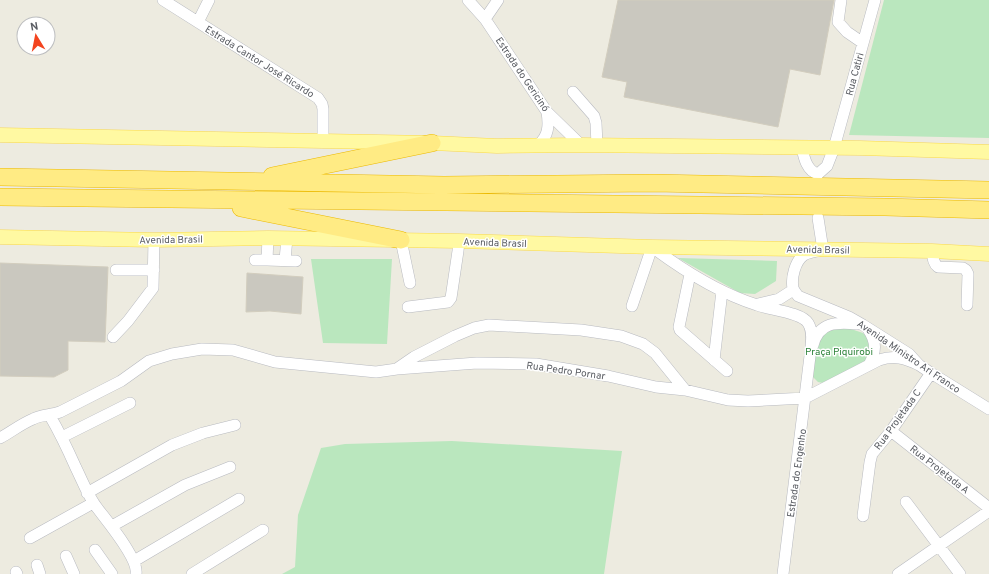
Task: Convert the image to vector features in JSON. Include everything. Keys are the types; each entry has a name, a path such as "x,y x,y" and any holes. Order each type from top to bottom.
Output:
{"highway":[{"path":"241,182 432,143"},
{"path":"0,177 444,185 654,183 989,190"},
{"path":"0,196 885,207 989,210"},
{"path":"200,199 401,240"}],"main road":[{"path":"0,135 432,143 497,146 598,145 834,148 989,152"},
{"name":"Avenida Brasil","path":"0,237 154,240 287,238 989,254"}],"street":[{"name":"Estrada Cantor José Ricardo","path":"163,0 318,98 324,109 323,142"},
{"path":"198,22 209,0"},
{"name":"Estrada do Gericinó","path":"468,0 485,19 548,112 581,145"},
{"path":"485,19 498,0"},
{"path":"841,0 838,22 847,32 863,43"},
{"name":"Rua Catiri","path":"802,148 807,165 818,177 826,166 834,148 874,0"},
{"path":"573,92 594,116 598,145"},
{"path":"538,145 546,138 549,123 548,112"},
{"path":"755,305 779,299 793,290 793,276 800,259 805,255 823,250 818,218"},
{"path":"267,260 268,238"},
{"path":"255,260 290,260 287,238"},
{"path":"113,337 128,321 153,288 154,240"},
{"path":"401,240 410,283"},
{"path":"408,307 448,302 451,298 459,241"},
{"path":"632,306 652,247 690,274 722,291 755,305 798,316 808,323 812,334 808,372 813,383 818,386 827,387"},
{"path":"932,252 935,265 963,268 966,270 968,274 967,305"},
{"path":"116,270 154,270"},
{"path":"690,274 679,327 680,330 727,371"},
{"name":"Avenida Ministro Ari Franco","path":"793,290 798,296 849,317 909,354 919,364 989,409"},
{"path":"714,360 722,291"},
{"path":"810,356 815,338 818,332 823,328 837,323 865,327 871,334 875,345 875,352 869,365"},
{"path":"397,369 414,357 474,328 489,325 580,330 621,336 643,344 654,353 685,390"},
{"name":"Rua Pedro Pornar","path":"0,438 32,419 41,416 50,416 60,412 121,381 149,361 172,354 202,349 233,350 276,362 376,372 477,363 536,364 685,390 728,400 748,401 805,398"},
{"path":"805,398 879,360 894,357 906,359 919,364"},
{"name":"Estrada do Engenho","path":"783,574 808,372"},
{"name":"Rua Projetada C","path":"863,516 872,454 891,431 931,372"},
{"path":"62,437 130,403"},
{"path":"50,416 62,437 93,503 112,526 134,561 137,568 136,574"},
{"path":"88,493 172,445 203,433 236,425"},
{"name":"Rua Projetada A","path":"891,431 989,509"},
{"path":"112,526 185,486 230,467"},
{"path":"134,561 239,500"},
{"path":"906,502 960,574"},
{"path":"30,538 93,503"},
{"path":"898,574 989,509"},
{"path":"192,574 264,530"},
{"path":"95,550 112,574"},
{"path":"66,556 74,574"}],"green space":[{"path":"884,0 989,0 989,138 849,135"},
{"path":"678,258 777,261 776,281 755,294 740,293"},
{"path":"311,259 392,259 387,344 323,343"},
{"name":"Praça Piquirobi","path":"842,326 863,333 871,343 867,361 823,383 818,382 813,377 817,341 821,333"},
{"path":"452,441 622,451 604,574 282,574 295,567 298,515 321,448 345,444"}],"building":[{"path":"618,0 834,0 820,75 790,69 778,127 624,97 627,82 602,77"},
{"path":"0,263 108,267 105,342 68,341 68,370 54,377 0,376"},
{"path":"247,273 303,277 301,314 270,311 246,312"}]}
